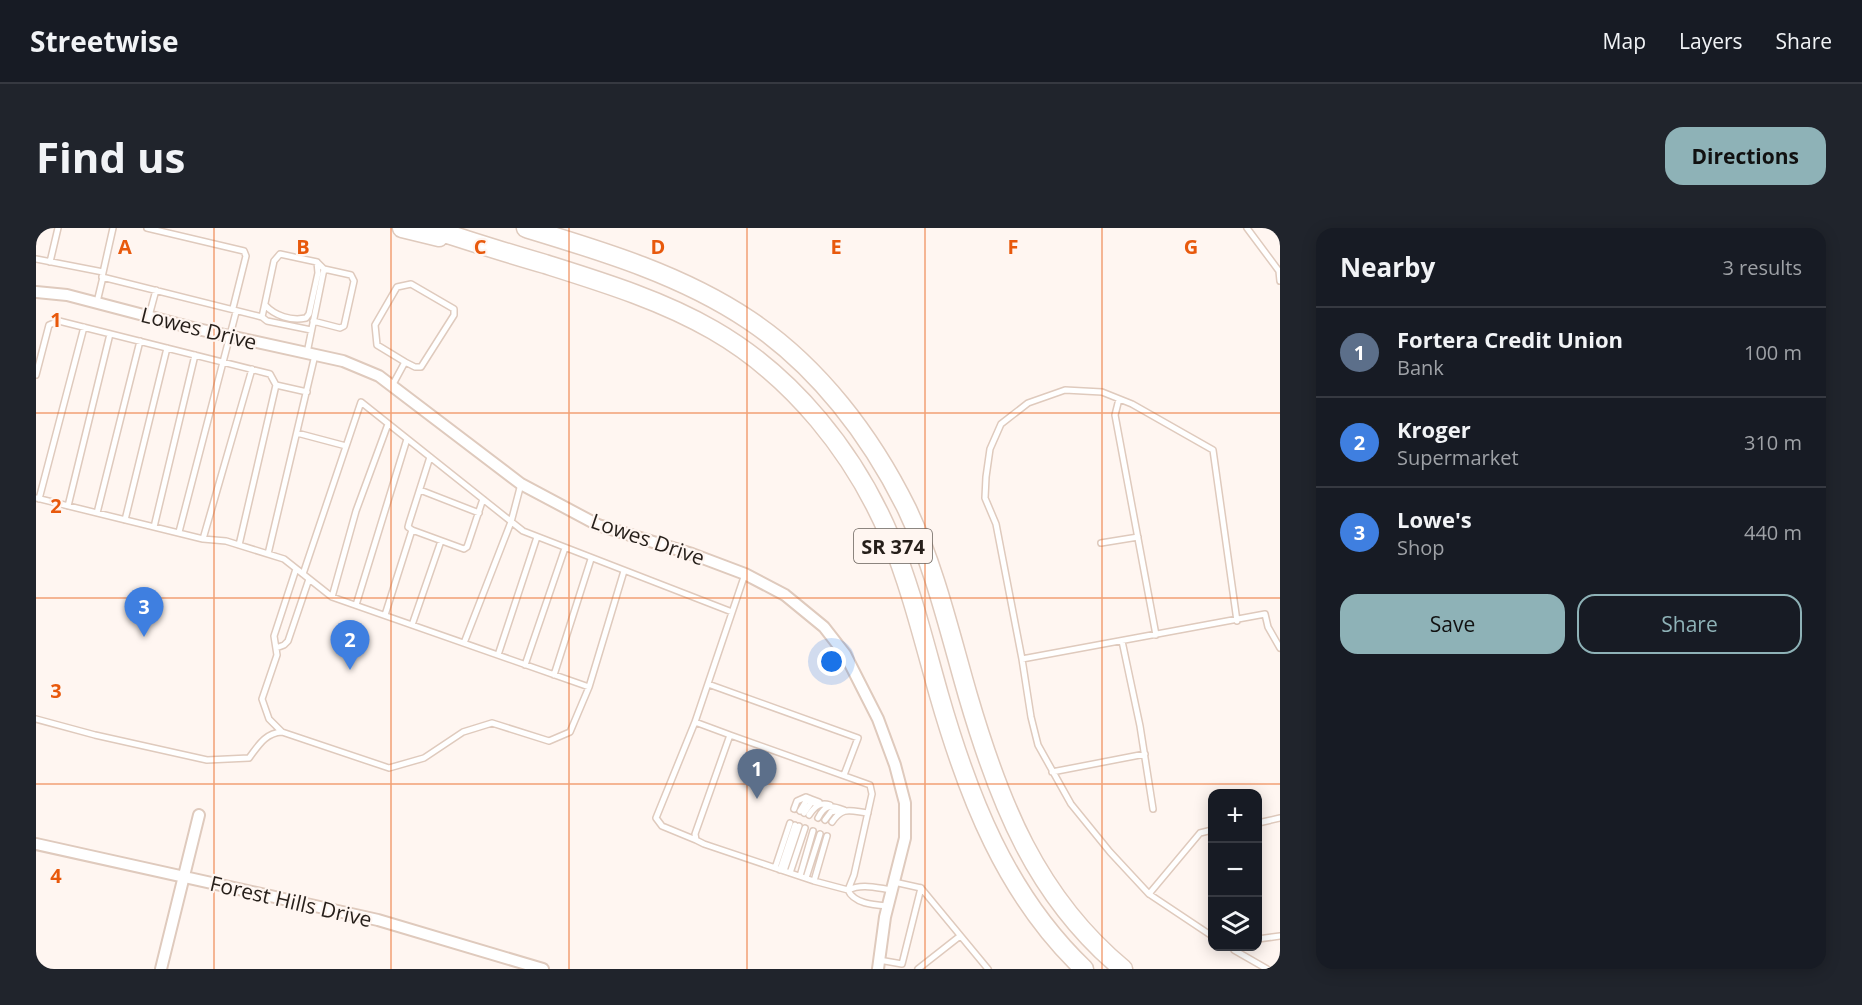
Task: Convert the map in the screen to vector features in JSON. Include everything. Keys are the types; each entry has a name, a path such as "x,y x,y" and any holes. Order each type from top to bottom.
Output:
{"highway":[{"path":"402,228 543,264"},
{"name":"SR 374","path":"428,228 633,293 712,329 742,348 769,370 805,405 839,446 868,492 893,546 905,577 959,762 981,819 1027,903 1048,931 1083,969"},
{"name":"SR 374","path":"526,228 657,272 720,303 750,321 772,338 824,386 849,416 874,450 907,510 919,539 932,573 984,751 1018,837 1058,900 1081,928 1123,969"},
{"path":"566,228 604,244 657,272"}],"street":[{"name":"Lowes Drive","path":"36,292 67,295 230,336 343,361 379,376 521,484 598,525 692,554 745,574 785,595 824,627 845,654 878,719 895,765 905,803 905,838 888,906 878,964"},
{"path":"161,969 199,815"},
{"name":"Forest Hills Drive","path":"36,844 378,920 543,969"}],"lane":[{"path":"50,262 58,228"},
{"path":"97,302 113,228"},
{"path":"147,228 244,250 246,256 230,336 179,532"},
{"path":"1247,228 1279,272 1280,281"},
{"path":"262,317 274,261 280,254 317,262 324,269 351,276 354,281 344,326 340,328 313,321"},
{"path":"36,259 262,317 267,321 311,330"},
{"path":"265,305 273,313 286,318 306,318 309,314 318,273 317,262"},
{"path":"268,554 307,392 311,330 324,269"},
{"path":"411,284 454,309 454,315 421,367 405,362 377,345 375,325 397,286 411,284"},
{"path":"149,316 156,290"},
{"path":"36,375 39,351 49,325 59,321 270,374 276,385 238,545"},
{"path":"84,327 38,498 203,539 226,541 284,559 332,597 589,687"},
{"path":"68,506 110,334"},
{"path":"97,513 140,341"},
{"path":"125,520 167,348"},
{"path":"154,526 195,355"},
{"path":"392,386 405,362"},
{"path":"203,539 252,369"},
{"path":"276,385 307,392"},
{"path":"1208,933 1149,894 1110,852 1071,804 1038,745 1030,717 1022,659 996,524 985,498 990,448 1001,424 1028,403 1065,390 1101,392 1142,410 1213,450 1237,621"},
{"path":"1119,399 1115,415 1156,635"},
{"path":"303,574 361,402 523,531 732,612"},
{"path":"332,597 356,511 388,424"},
{"path":"297,433 346,446"},
{"path":"356,605 407,439"},
{"path":"430,457 408,527 464,549 467,547 483,499"},
{"path":"464,643 511,522 521,484"},
{"path":"420,490 478,513"},
{"path":"385,615 412,530"},
{"path":"498,655 537,537"},
{"path":"1101,543 1138,537"},
{"path":"412,625 441,541"},
{"path":"525,665 565,548"},
{"path":"554,675 591,559"},
{"path":"296,569 274,636 276,652 262,699 269,719 282,732 389,768 424,758 463,732 492,723 549,741 570,732 589,687 624,571"},
{"path":"745,574 695,722 656,818 662,826 704,844 848,890 856,886 921,888 987,969"},
{"path":"276,652 288,641 309,579"},
{"path":"1022,659 1265,614 1268,627 1280,648"},
{"path":"1122,641 1145,754 1153,809"},
{"path":"708,684 858,738 844,775"},
{"path":"36,719 207,760 249,758 264,738 282,732"},
{"path":"695,722 870,785 872,794 854,874 848,890 850,896 855,899 888,906"},
{"path":"696,840 695,834 730,735"},
{"path":"1052,772 1145,754"},
{"path":"821,803 802,812 806,801 811,799 846,810 868,813"},
{"path":"818,818 822,809 836,807"},
{"path":"829,821 838,813 846,810"},
{"path":"1262,822 1280,818"},
{"path":"782,870 797,826 782,870"},
{"path":"803,877 813,831"},
{"path":"1149,894 1200,833 1208,831"},
{"path":"803,877 824,835 814,881"},
{"path":"878,964 903,966 921,888"},
{"path":"918,969 960,936"},
{"path":"1262,938 1280,936"},
{"path":"1239,951 1267,969"}],"place":[{"name":"Lowe's","path":"144,637"},
{"name":"Kroger","path":"350,670"},
{"name":"Fortera Credit Union","path":"757,799"}]}
